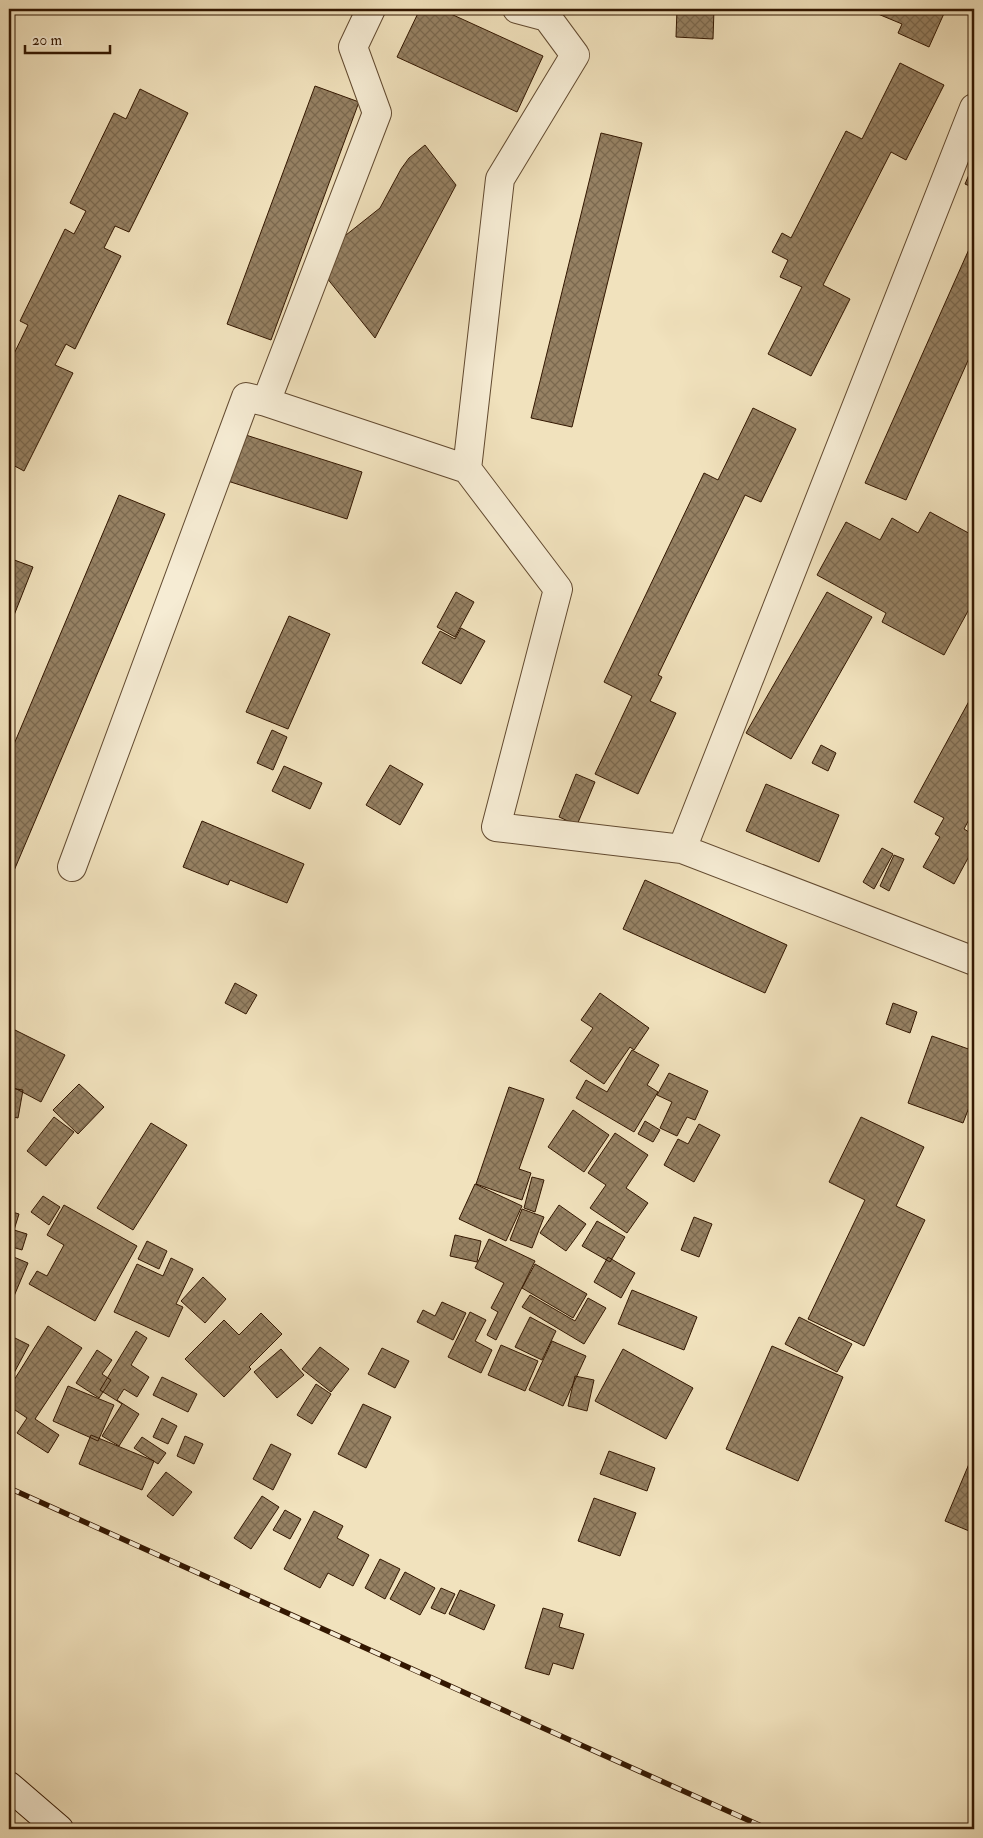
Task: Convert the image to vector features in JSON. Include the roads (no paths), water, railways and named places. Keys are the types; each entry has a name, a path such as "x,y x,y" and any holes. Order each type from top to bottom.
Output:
{"street":[{"path":"266,402 377,113 354,47 371,9"},
{"path":"467,469 500,179 575,55 547,18 517,9"},
{"path":"682,849 974,108"},
{"path":"72,867 246,396 467,469 558,589 496,827 682,849 974,961"},
{"path":"9,1786 59,1829"}],"railway":[{"path":"9,1488 768,1829"}]}
